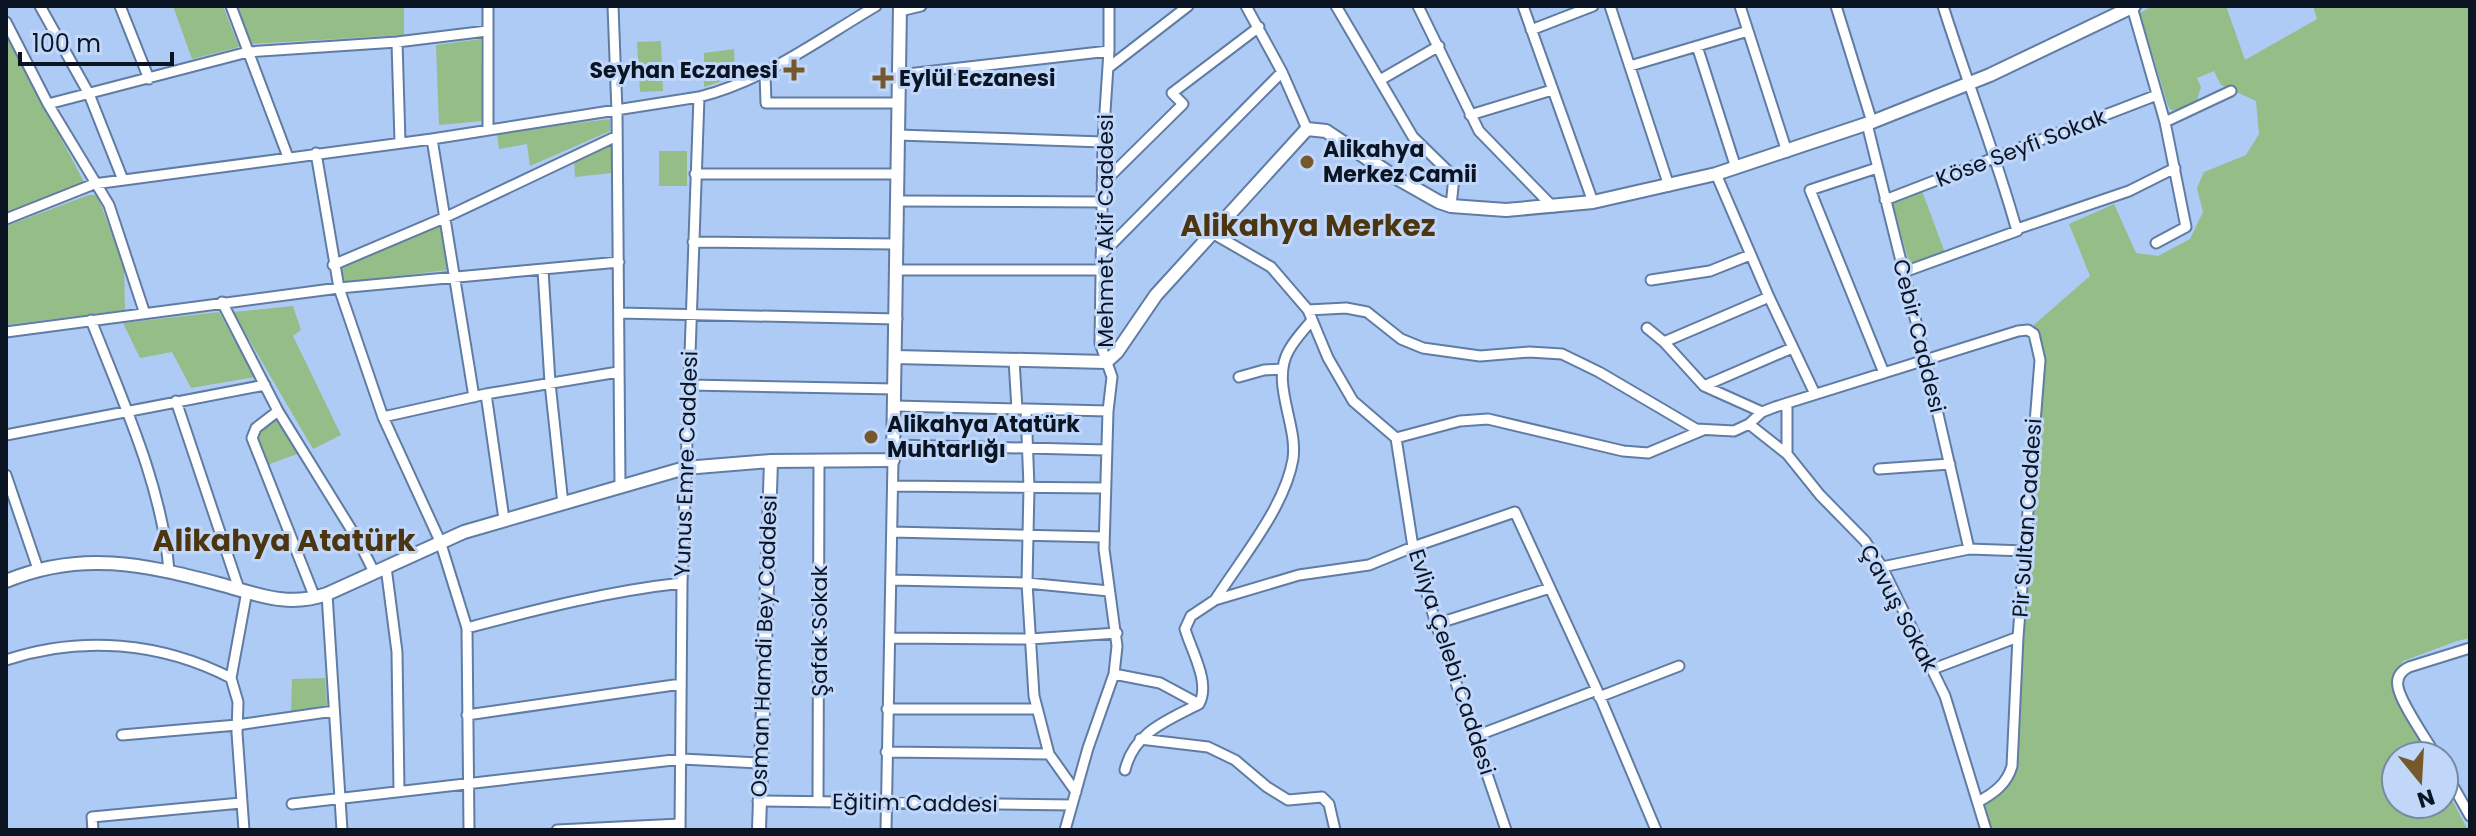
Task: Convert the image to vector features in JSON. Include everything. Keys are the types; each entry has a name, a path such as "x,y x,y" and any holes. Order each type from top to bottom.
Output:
{"street":[{"path":"40,6 89,94 123,180"},
{"path":"120,6 149,79"},
{"path":"231,6 288,157"},
{"path":"488,6 488,130"},
{"path":"613,6 617,112 620,486"},
{"path":"6,219 94,184 617,112 724,91 765,74 876,6"},
{"path":"886,830 900,9 921,6"},
{"name":"Mehmet Akif Caddesi","path":"1065,830 1114,674 1117,633 1104,537 1112,377 1100,343 1109,6"},
{"path":"1108,68 1188,6"},
{"path":"1246,6 1282,72 1307,129"},
{"path":"1336,6 1413,137 1454,177 1451,206"},
{"path":"1418,6 1470,115 1485,138 1553,207"},
{"path":"1523,6 1593,202"},
{"path":"1531,30 1593,6"},
{"path":"1610,6 1669,186"},
{"path":"1740,6 1787,152"},
{"name":"Cebir Caddesi","path":"1836,6 1869,123 1877,168 1969,549"},
{"path":"1943,6 1968,85 1996,157 2017,230"},
{"path":"1307,129 1326,131 1395,177 1451,206 1481,210 1593,202 1716,174 1869,123 1968,85 2130,7 2165,122 2186,227 2156,243"},
{"path":"6,22 48,104 109,205 144,311"},
{"path":"1102,184 1183,104 1172,93 1259,27"},
{"path":"48,104 248,52 397,42 487,31"},
{"path":"1630,66 1748,31"},
{"path":"397,42 400,142"},
{"path":"1380,80 1439,46"},
{"path":"1697,46 1736,168"},
{"path":"899,75 1109,51"},
{"path":"1101,255 1282,72"},
{"path":"765,74 766,103 899,103"},
{"path":"1470,115 1552,90"},
{"path":"2165,122 2231,91"},
{"name":"Köse Seyfi Sokak","path":"1885,200 2157,95"},
{"name":"Yunus Emre Caddesi","path":"680,827 682,583 699,97"},
{"path":"896,357 1106,362 1117,352 1156,295 1307,129"},
{"path":"898,135 1103,142"},
{"path":"333,265 444,218 617,136"},
{"path":"432,139 474,397"},
{"path":"316,153 339,288 383,417 440,541 467,628 469,830"},
{"path":"1877,168 1810,190 1884,373"},
{"path":"1904,272 2129,191 2175,168"},
{"path":"695,174 898,174"},
{"path":"1716,174 1815,394"},
{"path":"898,201 1102,202"},
{"path":"1214,234 1271,267 1310,315 1328,358 1353,401 1396,438 1460,421 1488,419 1623,451 1648,453 1703,430"},
{"path":"693,242 897,244"},
{"path":"1651,280 1710,271 1750,255"},
{"path":"6,332 144,311 339,288 619,262"},
{"path":"543,270 550,383 563,504"},
{"path":"897,270 1101,270"},
{"path":"1664,342 1769,297"},
{"path":"222,302 278,411 359,542 380,570 397,652 399,791"},
{"path":"1215,600 1279,500 1293,459 1293,432 1283,369 1288,351 1310,315 1346,308 1367,312 1401,339 1423,348 1480,356 1529,352 1562,354 1696,429 1726,432 1749,424 1762,412 1787,403 1926,362"},
{"path":"619,313 897,319"},
{"path":"91,320 126,410 162,521 169,571"},
{"path":"1647,328 1704,386 1762,412"},
{"name":"Pir Sultan Caddesi","path":"1926,362 2028,330 2034,334 2040,360 2018,637 2012,766 2001,787 1978,802"},
{"path":"1704,386 1792,348"},
{"path":"1014,360 1027,448 1027,583 1037,709 1049,754 1076,792"},
{"path":"1239,377 1264,370 1283,369"},
{"path":"383,417 486,394 618,372"},
{"path":"6,435 265,385"},
{"path":"689,385 895,389"},
{"path":"486,394 504,519"},
{"path":"176,401 243,590 231,678 238,702 244,830"},
{"path":"1787,403 1787,454"},
{"path":"895,406 1108,411"},
{"path":"278,411 256,428 253,443 321,596 334,711 342,830"},
{"name":"Çavuş Sokak","path":"1749,424 1787,454 1825,500 1865,541 1882,567 1933,669 1954,719 1986,830"},
{"name":"Evliya Çelebi Caddesi","path":"1396,438 1413,547 1506,830"},
{"path":"894,445 1107,450"},
{"name":"Şafak Sokak","path":"818,802 819,460"},
{"path":"6,581 62,563 102,563 169,571 282,601 321,596 440,541 504,519 685,468 771,461 893,460"},
{"name":"Osman Hamdi Bey Caddesi","path":"759,830 771,461"},
{"path":"1879,469 1950,464"},
{"path":"6,475 10,498 38,569"},
{"path":"893,486 1105,488"},
{"path":"1125,770 1131,751 1140,739 1199,704 1203,687 1185,624 1191,616 1215,600 1299,575 1358,568 1515,512 1656,830"},
{"path":"892,532 1104,537"},
{"path":"1882,567 1969,549 2025,551"},
{"path":"892,580 1027,583 1109,591"},
{"path":"467,628 579,600 682,583"},
{"path":"1436,624 1550,588"},
{"path":"891,638 1030,639 1117,633"},
{"path":"1933,669 2018,637"},
{"path":"6,660 53,649 114,645 140,647 173,655 231,678"},
{"path":"2427,740 2401,694 2398,678 2401,671 2470,648"},
{"path":"1476,736 1679,666"},
{"path":"1114,674 1160,683 1199,704"},
{"path":"467,715 681,684"},
{"path":"887,709 1037,709"},
{"path":"122,735 237,725 334,711"},
{"path":"1140,739 1208,747 1235,760 1288,800 1322,797 1329,804 1335,830"},
{"path":"886,752 1049,754"},
{"path":"292,804 682,759 759,763"},
{"path":"2460,798 2470,816"},
{"name":"Eğitim Caddesi","path":"758,801 1072,805"},
{"path":"93,830 92,817 241,803"},
{"path":"557,830 680,827"}],"green space":[{"path":"173,6 223,6 239,47 192,59"},
{"path":"237,6 404,6 404,35 250,44"},
{"path":"2153,6 2226,6 2245,60 2317,19 2313,6 2470,6 2470,638 2403,661 2393,681 2400,705 2419,740 2380,740 2380,820 2460,820 2460,815 2468,830 1986,830 1978,802 2007,780 2040,360 2028,330 2090,276 2069,224 2114,204 2136,253 2158,256 2190,239 2203,212 2197,188 2204,172 2246,155 2259,134 2256,101 2221,85 2214,71 2197,78 2201,87 2197,101 2171,110 2140,13"},
{"path":"6,34 84,182 6,214"},
{"path":"481,39 482,121 439,125 436,45"},
{"path":"661,41 663,91 640,92 637,42"},
{"path":"734,49 735,77 704,87 704,53"},
{"path":"610,119 610,131 530,166 527,144 499,149 497,133"},
{"path":"611,144 611,173 575,177 574,160"},
{"path":"659,151 687,151 687,186 659,186"},
{"path":"1922,191 1945,253 1910,266 1892,201"},
{"path":"89,195 97,195 124,265 125,310 6,325 6,226"},
{"path":"440,225 447,270 342,283 340,267"},
{"path":"293,306 301,330 293,336 341,435 313,449 233,312"},
{"path":"219,312 255,377 191,388 172,352 140,358 123,323"},
{"path":"271,419 279,420 300,453 267,465 257,435"},
{"path":"325,678 327,705 291,712 292,679"}],"place":[{"name":"Seyhan Eczanesi","path":"794,70"},
{"name":"Eylül Eczanesi","path":"883,78"},
{"name":"Alikahya Merkez Camii","path":"1307,162"},
{"name":"Alikahya Atatürk Muhtarlığı","path":"871,437"}],"district":[{"name":"Alikahya Merkez","path":"1308,225"},
{"name":"Alikahya Atatürk","path":"284,540"}]}
